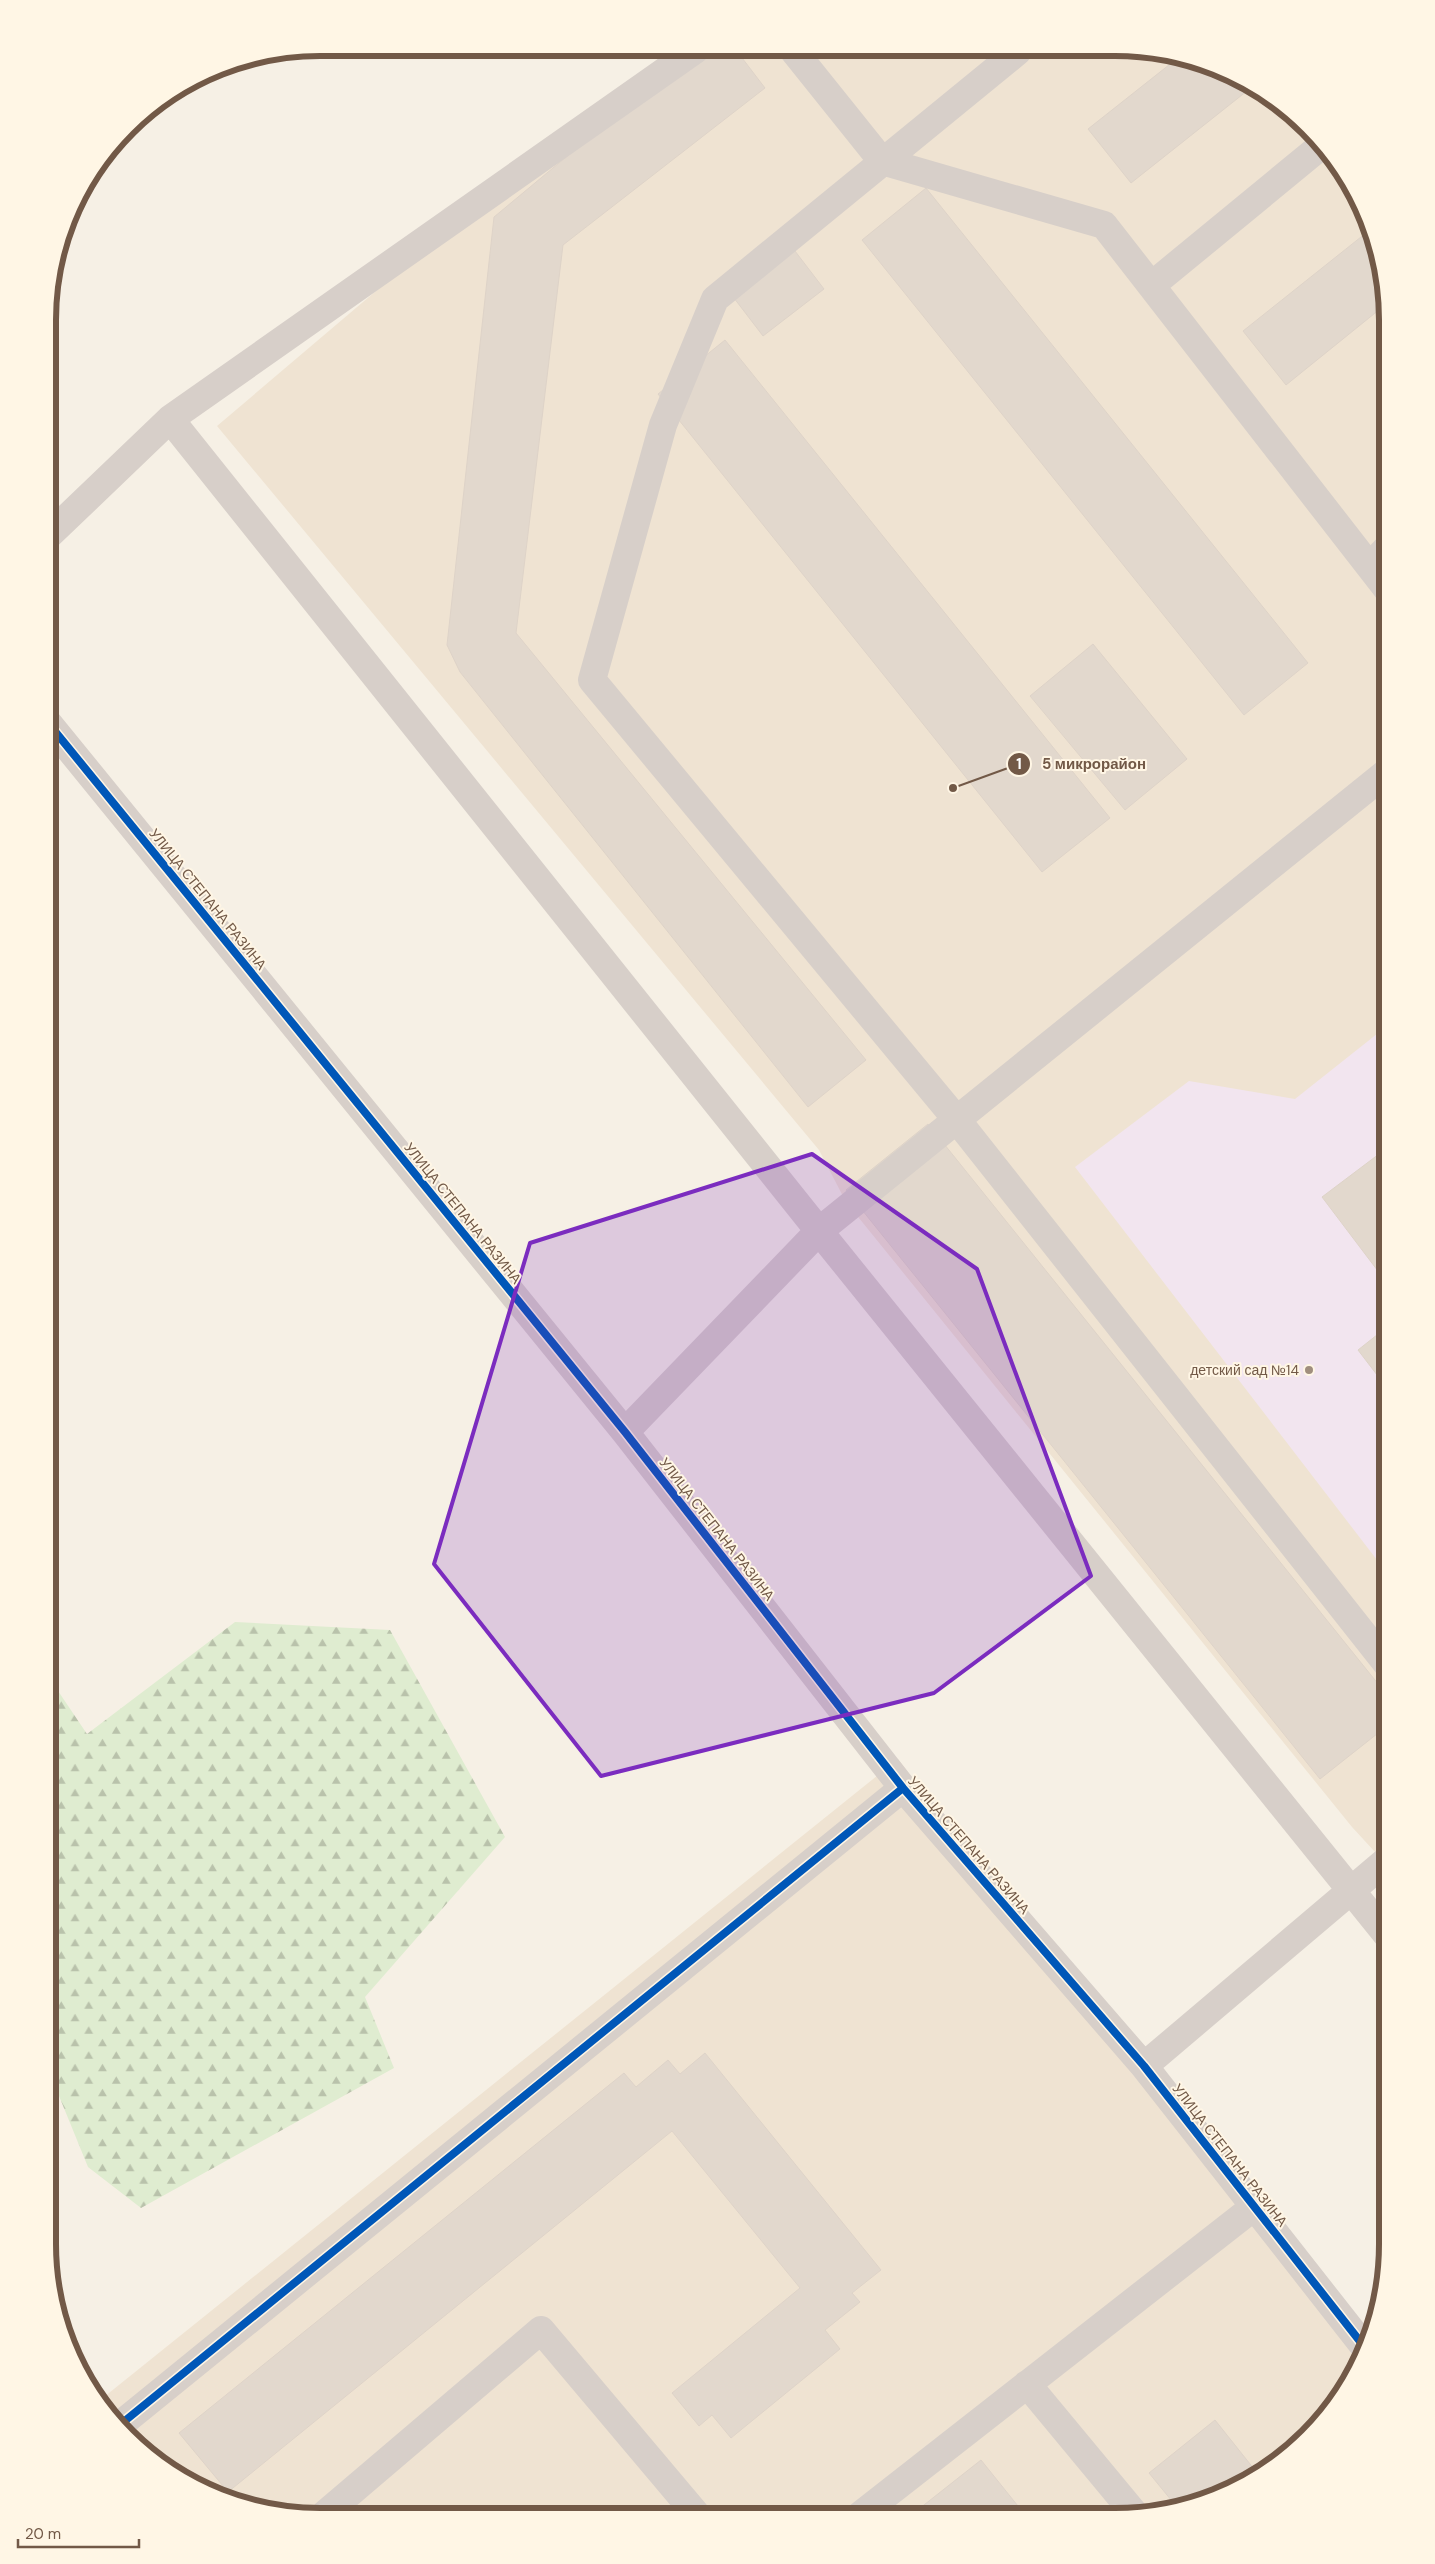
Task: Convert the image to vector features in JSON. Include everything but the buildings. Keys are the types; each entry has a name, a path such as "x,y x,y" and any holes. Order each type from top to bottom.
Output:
{"street":[{"path":"56,528 170,419 686,56"},
{"path":"798,56 882,161 1104,225 1152,286 1379,557"},
{"path":"1012,56 715,299 663,424 592,680 957,1120 1379,1654"},
{"path":"1152,286 1317,150"},
{"path":"170,419 818,1231 1379,1925"},
{"name":"УЛИЦА СТЕПАНА РАЗИНА","path":"56,733 625,1432 903,1788 1144,2066 1360,2341"},
{"path":"625,1432 818,1231 1379,778"},
{"path":"125,2421 903,1788"},
{"path":"1144,2066 1379,1866"},
{"path":"869,2508 1254,2207"},
{"path":"332,2508 541,2330 691,2508"},
{"path":"1027,2384 1129,2507"}],"highlighted area":[{"path":"812,1154 977,1269 1091,1576 934,1693 601,1776 434,1564 530,1243"}],"shaded area":[{"path":"662,56 1114,56 1166,61 1215,76 1246,92 1275,111 1313,146 1343,188 1359,220 1370,252 1374,269 1379,321 1379,1856 1352,1827 846,1202 819,1150 217,426 482,201"},
{"name":"детский сад №14","path":"1379,1032 1379,1563 1075,1167 1189,1081 1295,1099"},
{"path":"898,1759 1356,2350 1343,2376 1313,2418 1289,2442 1261,2463 1215,2488 1183,2499 1166,2503 1114,2508 303,2507 252,2499 220,2488 188,2472 146,2442 122,2418 105,2396"}],"green space":[{"path":"235,1622 390,1630 505,1837 365,1997 394,2068 141,2208 88,2167 56,2089 56,1688 87,1734"}],"cycle path":[{"path":"56,733 625,1432 903,1788 1144,2066 1360,2341"},
{"path":"125,2421 903,1788"}],"place":[{"name":"5 микрорайон","path":"953,788"},
{"name":"детский сад №14","path":"1309,1370"}]}
